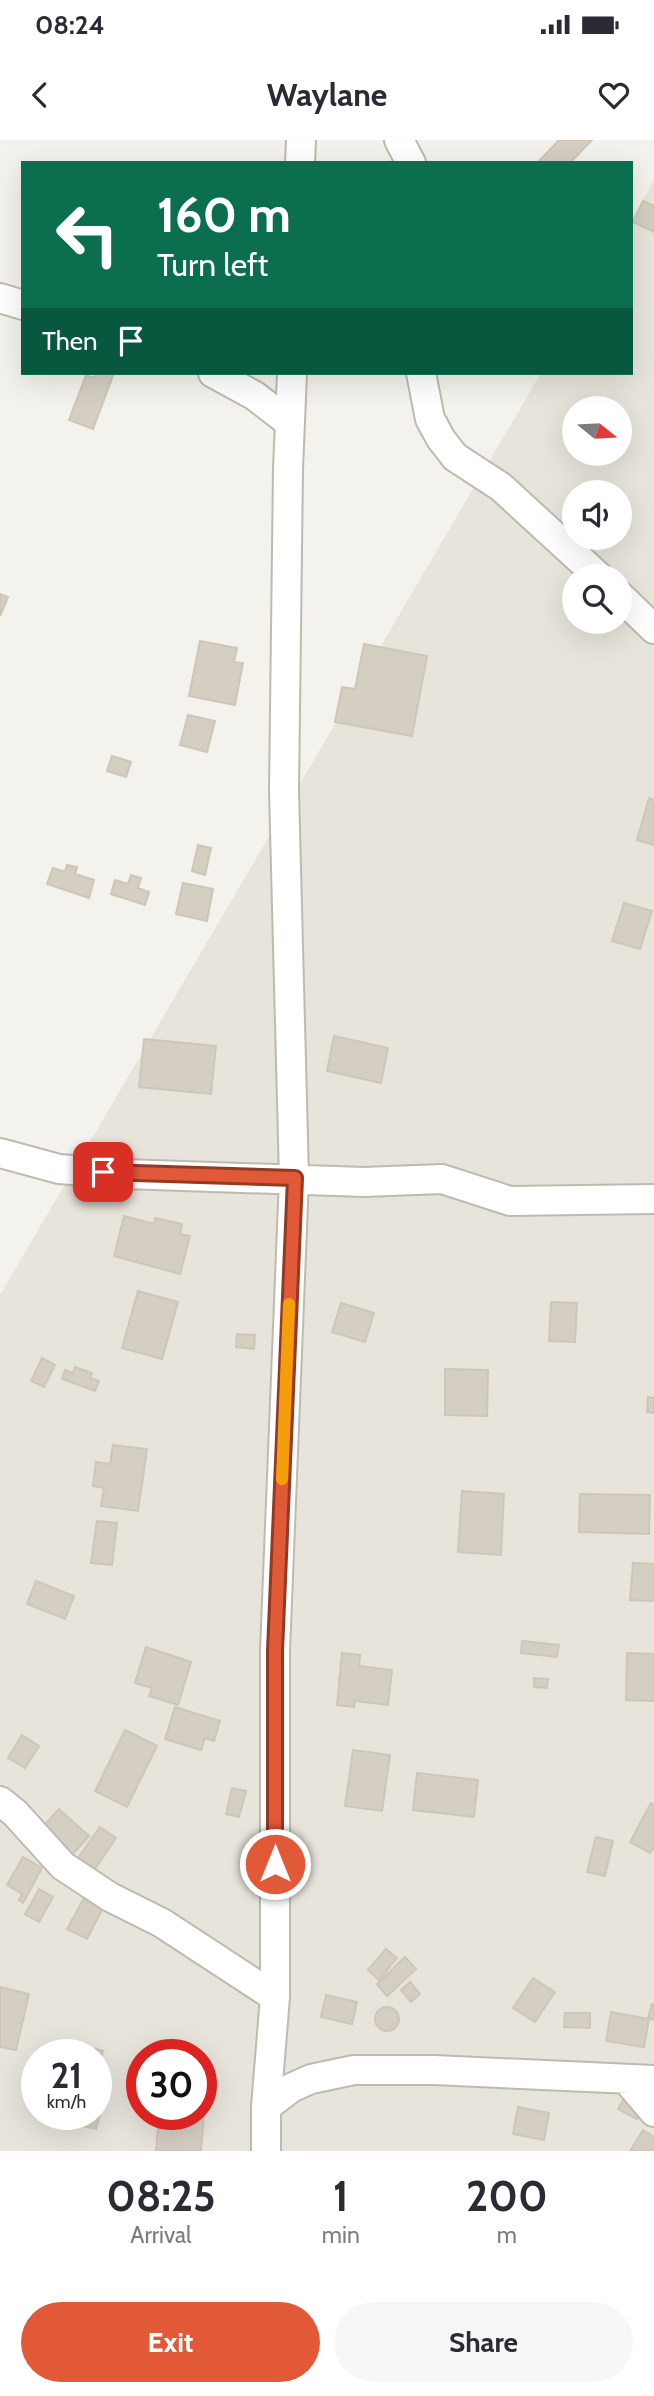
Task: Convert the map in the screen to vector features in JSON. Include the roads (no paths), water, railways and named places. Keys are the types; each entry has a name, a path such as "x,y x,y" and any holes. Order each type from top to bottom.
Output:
{"street":[{"path":"300,161 301,140"},
{"path":"399,140 410,161"},
{"path":"0,298 21,304"},
{"path":"217,375 254,396 290,423"},
{"path":"266,2151 266,2107 275,1997 275,1651 295,1178 284,791 292,375"},
{"path":"421,375 430,419 455,457 501,487 584,564"},
{"path":"632,608 654,629"},
{"path":"0,1153 60,1169 124,1174 364,1182 442,1179 510,1201 654,1199"},
{"path":"0,1801 15,1813 64,1866 110,1897 162,1923 275,1997"},
{"path":"266,2107 291,2088 312,2079 354,2070 434,2070 654,2080"},
{"path":"626,2079 654,2112"}]}
